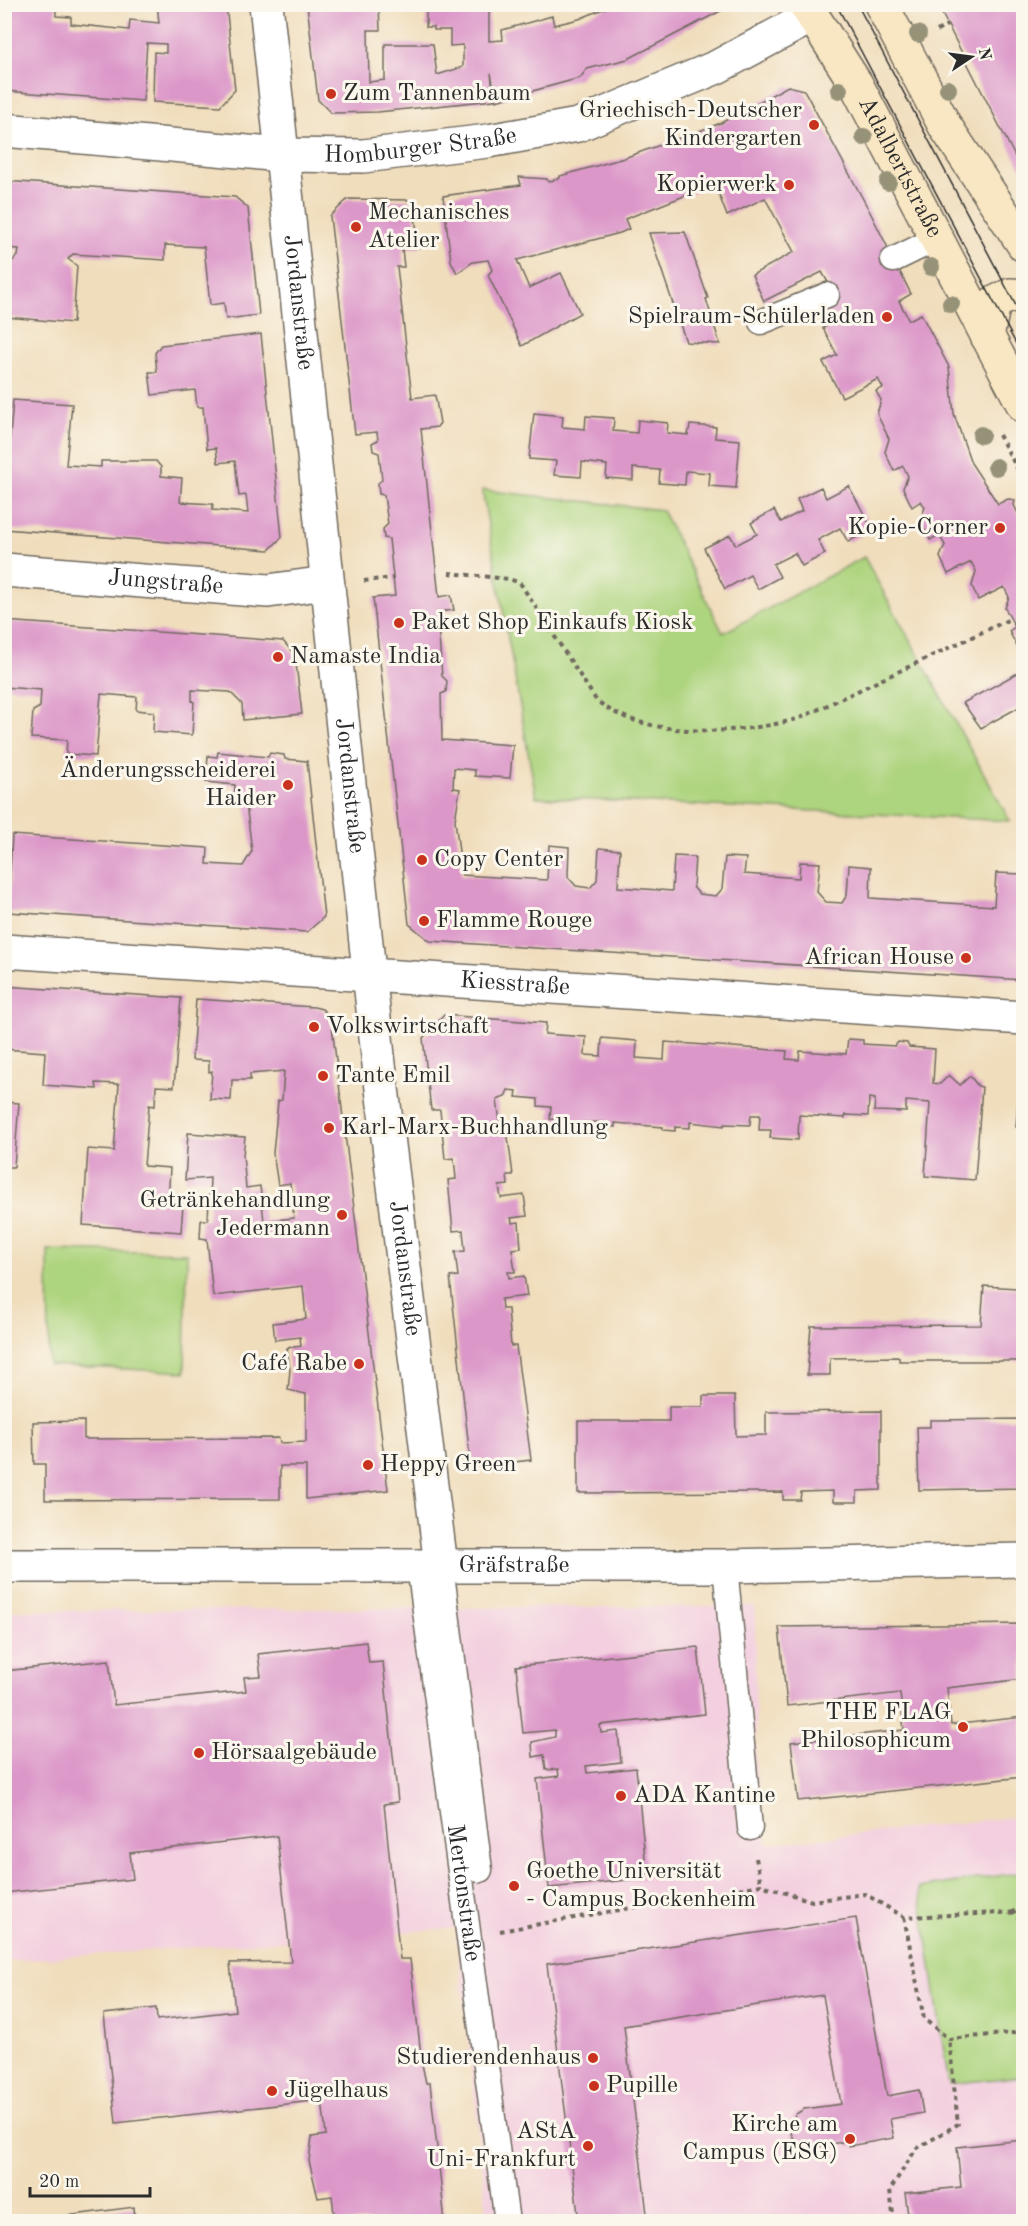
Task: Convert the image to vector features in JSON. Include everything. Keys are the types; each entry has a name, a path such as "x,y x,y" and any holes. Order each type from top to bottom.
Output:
{"street":[{"name":"Jordanstraße","path":"266,4 326,583 370,975 430,1566"},
{"path":"881,4 945,126 1023,245"},
{"name":"Homburger Straße","path":"4,130 282,155 363,156 488,141 578,125 717,67 809,10"},
{"name":"Adalbertstraße","path":"809,10 856,84 1023,406"},
{"path":"987,336 994,303 1010,295 1023,296"},
{"name":"Jungstraße","path":"4,570 268,591 326,583"},
{"name":"Kiesstraße","path":"4,951 1023,1018"},
{"name":"Gräfstraße","path":"4,1566 725,1566 1023,1560"}],"lane":[{"path":"893,260 936,239"},
{"path":"761,322 827,295"},
{"path":"430,1566 480,1870"},
{"name":"Mertonstraße","path":"430,1566 507,2222"},
{"path":"725,1566 750,1828"}],"path":[{"path":"933,33 947,25"},
{"path":"449,573 509,579 520,583 596,700 609,712 651,727 712,730 768,727 800,718 1010,619"},
{"path":"524,1929 761,1885 812,1901 865,1894 904,1917 1023,1912"},
{"path":"1012,1911 1023,1926"},
{"path":"904,1917 924,2019 949,2039 1023,2032"},
{"path":"894,2222 890,2190 916,2149 958,2124 949,2039"}],"shaded area":[{"name":"Goethe Universität - Campus Bockenheim","path":"755,1606 756,1773 768,1844 1023,1816 1023,2221 488,2221 456,1928 5,1961 4,1611"}],"green space":[{"path":"482,490 662,510 723,633 864,557 1010,821 536,797"},
{"path":"48,1250 187,1253 185,1372 49,1365"},
{"path":"1023,1872 1023,2076 949,2084 919,1888"}],"building":[{"path":"11,4 56,4 56,16 71,17 71,24 129,30 130,20 159,23 157,4 226,4 235,90 220,106 153,102 154,52 166,53 166,44 147,43 143,101 4,91 4,24 10,25"},
{"path":"307,4 379,4 380,30 368,30 369,82 385,80 385,44 433,44 437,75 463,67 463,45 450,46 450,30 434,30 434,27 426,27 426,11 434,11 434,4 489,4 489,41 503,40 502,30 552,16 554,25 579,19 615,4 734,4 628,59 587,69 580,78 496,101 491,73 494,100 378,112 331,113 318,100"},
{"path":"937,4 1021,4 1023,172"},
{"path":"788,86 804,90 911,294 899,301 909,320 921,314 949,367 954,414 971,463 998,504 1008,499 1015,500 1014,505 1023,524 1023,658 1009,631 1015,627 1005,608 1009,597 1004,587 978,600 972,586 976,571 971,562 948,574 940,557 945,545 939,535 930,540 920,521 925,507 921,501 912,507 903,488 908,476 903,466 894,471 885,452 889,439 877,414 881,400 876,391 883,388 878,379 842,397 823,362 837,355 823,328 832,323 824,308 829,284 822,272 764,301 752,275 794,252 765,198 727,216 715,184 625,219 629,229 620,233 517,260 529,288 561,273 580,313 522,346 488,275 492,270 488,260 473,262 457,273 451,261 443,196 521,185 519,177 547,179 548,182 560,176 624,158 721,123"},
{"path":"4,181 235,197 248,208 259,315 226,319 224,303 210,305 204,247 165,245 165,260 73,254 68,259 77,266 73,323 6,317 11,262 18,256 19,249 4,248"},
{"path":"348,199 413,200 419,248 402,249 404,267 397,267 412,398 435,395 440,423 437,427 421,429 439,597 451,595 454,610 437,612 442,676 447,681 446,692 441,694 442,740 513,745 510,778 475,776 475,770 454,768 453,788 460,789 455,820 462,875 547,880 549,845 569,847 568,877 576,886 590,888 597,880 599,848 620,850 618,887 672,891 674,856 695,857 693,887 699,894 716,896 722,889 725,857 746,858 744,874 799,878 800,862 820,863 817,892 826,902 842,903 847,895 849,865 871,867 870,898 994,906 996,873 1023,874 1023,980 430,941 409,924 373,598 395,596 389,539 384,538 383,529 388,524 384,495 379,494 378,483 382,480 379,453 373,451 372,443 378,440 377,432 355,434 330,216"},
{"path":"685,232 708,298 706,299 720,344 686,342 649,233"},
{"path":"261,334 282,537 269,550 4,529 4,460 8,461 13,400 72,404 66,465 101,467 101,461 156,461 161,467 161,476 182,478 180,502 213,504 212,510 248,513 246,495 239,496 235,461 218,463 216,448 207,449 203,407 197,407 195,390 152,395 149,372 157,372 155,353 161,345"},
{"path":"534,413 563,416 562,427 585,429 586,416 614,418 613,431 637,433 638,420 668,423 667,433 688,435 690,425 716,427 715,438 740,440 736,488 709,486 710,473 686,471 685,485 659,483 660,470 633,468 633,480 606,478 607,465 582,462 581,477 554,475 556,461 529,459"},
{"path":"849,486 872,529 848,542 840,528 818,540 825,554 802,566 795,553 773,564 780,577 758,589 750,575 725,589 704,548 730,535 736,545 757,534 751,523 774,510 781,522 802,511 797,499 821,487 826,498"},
{"path":"4,621 283,641 295,655 302,714 243,720 242,704 230,692 192,690 192,701 194,702 192,735 153,732 154,712 136,710 137,697 101,694 96,756 66,754 67,740 31,738 33,711 40,707 41,690 4,687"},
{"path":"1023,670 1023,705 981,728 963,703"},
{"path":"218,752 268,757 270,753 284,755 285,759 307,761 324,917 307,932 8,912 12,835 208,848 207,864 243,866 252,851 246,804 234,802 235,785 206,782 208,756 217,757"},
{"path":"4,986 181,998 174,1087 156,1086 155,1106 149,1105 144,1166 170,1168 168,1204 183,1205 181,1232 83,1225 88,1149 114,1151 119,1084 96,1083 97,1089 43,1085 45,1052 4,1049"},
{"path":"196,999 314,1007 322,1009 331,1018 388,1490 306,1499 306,1466 280,1466 280,1499 45,1500 45,1464 34,1464 33,1422 84,1421 84,1439 279,1438 280,1443 306,1442 306,1394 288,1390 290,1370 287,1348 301,1346 300,1337 275,1340 273,1323 306,1319 303,1286 213,1296 207,1239 200,1238 201,1220 208,1220 210,1178 185,1180 188,1133 245,1137 243,1155 246,1188 260,1186 264,1221 294,1218 290,1183 278,1185 273,1153 278,1101 282,1100 284,1071 250,1074 250,1080 232,1080 231,1100 210,1099 212,1071 209,1072 209,1061 192,1060"},
{"path":"444,1015 546,1023 545,1034 586,1037 585,1055 601,1056 602,1038 637,1041 636,1058 664,1060 665,1042 787,1051 786,1059 799,1060 800,1051 846,1054 848,1039 863,1040 863,1044 895,1046 898,1042 907,1043 909,1047 935,1049 933,1083 940,1084 949,1075 960,1085 970,1076 978,1086 982,1087 975,1180 925,1176 930,1103 906,1101 906,1112 874,1111 875,1099 869,1098 868,1116 845,1115 845,1118 799,1115 798,1140 770,1138 771,1130 759,1130 760,1115 751,1115 750,1125 724,1124 724,1126 690,1122 690,1128 675,1127 675,1131 663,1130 663,1127 615,1123 615,1127 603,1126 603,1122 565,1123 565,1120 550,1119 551,1107 538,1106 538,1099 516,1097 517,1091 508,1090 505,1097 497,1100 500,1123 506,1122 513,1175 507,1175 508,1185 499,1186 501,1198 524,1195 527,1216 511,1218 512,1223 519,1222 521,1248 512,1249 515,1272 508,1272 509,1278 524,1276 527,1296 501,1299 502,1309 508,1309 511,1346 516,1346 531,1460 471,1467 450,1277 458,1276 455,1252 465,1251 463,1230 453,1231 448,1180 456,1179 454,1158 445,1159 440,1110 431,1110 423,1038"},
{"path":"1021,1055 1023,1055 1023,1128 1016,1127"},
{"path":"4,1102 19,1103 14,1167 4,1167"},
{"path":"1022,1221 1023,1361 899,1361 899,1357 830,1358 830,1375 807,1375 811,1326 981,1325 984,1286 1017,1288"},
{"path":"703,1396 735,1396 736,1436 766,1435 766,1412 881,1411 881,1490 857,1491 857,1502 833,1502 833,1491 801,1492 800,1500 783,1500 783,1492 578,1493 578,1421 669,1421 669,1407 703,1407"},
{"path":"1023,1419 1023,1488 919,1490 917,1427 930,1427 930,1420"},
{"path":"1023,1624 1023,1679 947,1688 951,1725 1023,1717 1023,1777 798,1801 791,1742 904,1730 900,1693 787,1706 779,1627"},
{"name":"Hörsaalgebäude","path":"366,1642 369,1663 383,1662 398,1802 384,1804 400,1959 410,1959 422,2064 426,2083 430,2083 445,2222 335,2222 332,2196 318,2198 309,2161 312,2137 326,2135 322,2100 116,2123 104,2014 156,2008 157,2020 235,2011 230,1963 291,1962 277,1836 130,1853 133,1879 4,1893 4,1671 109,1660 114,1705 246,1691 244,1677 261,1676 258,1654"},
{"path":"698,1647 705,1714 600,1725 601,1733 618,1731 621,1762 586,1766 587,1773 636,1768 647,1878 549,1888 537,1779 559,1776 558,1769 546,1770 544,1755 533,1757 532,1742 555,1737 555,1730 523,1733 516,1666"},
{"name":"Studierendenhaus","path":"856,1918 887,2096 919,2090 923,2113 890,2119 894,2138 849,2146 847,2141 810,2148 795,2141 790,2123 796,2114 804,2109 841,2104 823,1995 624,2026 648,2222 579,2222 547,1964"},
{"path":"1023,2140 1023,2222 909,2222 905,2193 961,2187 957,2147"},
{"path":"134,2207 135,2222 66,2222 66,2216"}],"tram line":[{"path":"836,4 1024,359"},
{"path":"857,4 1024,321"}],"place":[{"name":"Zum Tannenbaum","path":"331,94"},
{"name":"Griechisch-Deutscher Kindergarten","path":"814,125"},
{"name":"Kopierwerk","path":"789,185"},
{"name":"Mechanisches Atelier","path":"356,227"},
{"name":"Spielraum-Schülerladen","path":"887,317"},
{"name":"Kopie-Corner","path":"1000,528"},
{"name":"Paket Shop Einkaufs Kiosk","path":"399,623"},
{"name":"Namaste India","path":"278,657"},
{"name":"Änderungsscheiderei Haider","path":"288,785"},
{"name":"Copy Center","path":"422,860"},
{"name":"Flamme Rouge","path":"424,921"},
{"name":"African House","path":"966,958"},
{"name":"Volkswirtschaft","path":"314,1027"},
{"name":"Tante Emil","path":"323,1076"},
{"name":"Karl-Marx-Buchhandlung","path":"329,1128"},
{"name":"Getränkehandlung Jedermann","path":"342,1215"},
{"name":"Café Rabe","path":"359,1364"},
{"name":"Heppy Green","path":"368,1465"},
{"name":"THE FLAG Philosophicum","path":"963,1727"},
{"name":"Hörsaalgebäude","path":"199,1753"},
{"name":"ADA Kantine","path":"621,1796"},
{"name":"Goethe Universität - Campus Bockenheim","path":"514,1886"},
{"name":"Studierendenhaus","path":"593,2058"},
{"name":"Pupille","path":"594,2086"},
{"name":"Jügelhaus","path":"272,2091"},
{"name":"Kirche am Campus (ESG)","path":"850,2139"},
{"name":"AStA Uni-Frankfurt","path":"588,2146"}]}
